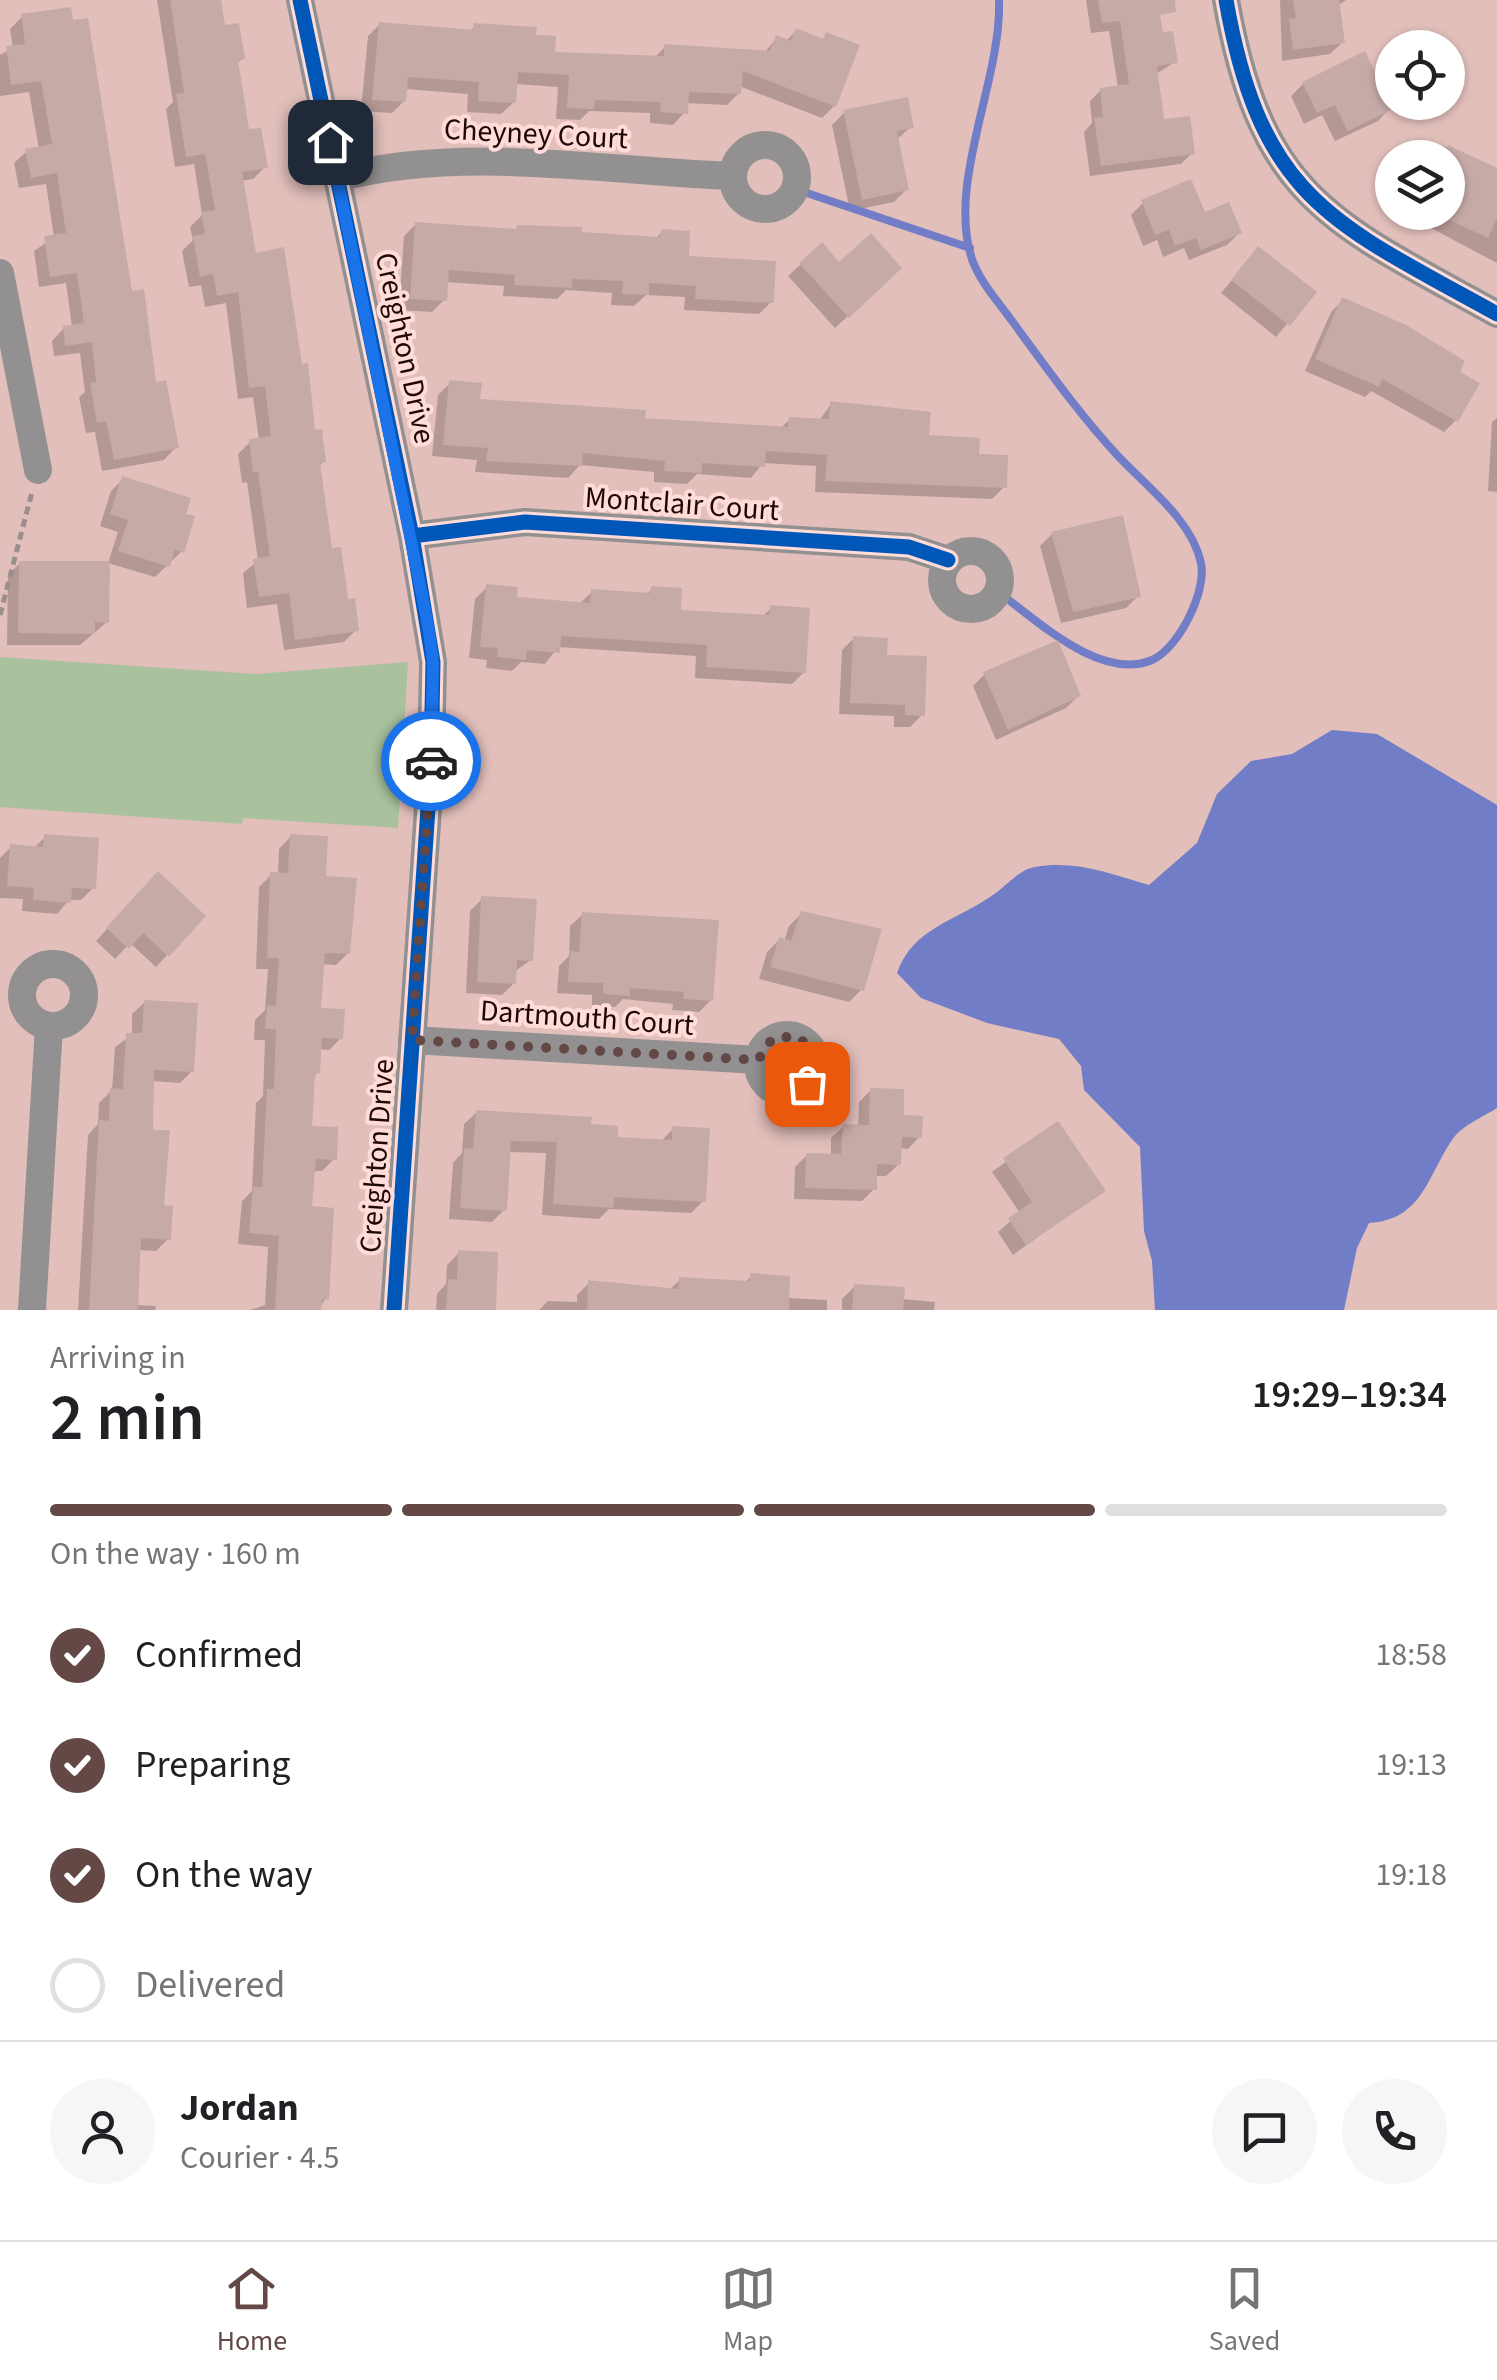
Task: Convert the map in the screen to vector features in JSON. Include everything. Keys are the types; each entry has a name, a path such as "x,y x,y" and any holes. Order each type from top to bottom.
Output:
{"street":[{"name":"Creighton Drive","path":"300,0 412,536 433,662 431,764 394,1310"},
{"path":"1226,0 1246,94 1268,142 1302,189 1346,230 1497,314"},
{"name":"Cheyney Court","path":"338,178 386,166 440,160 734,176"},
{"path":"0,272 38,470"},
{"name":"Montclair Court","path":"412,536 525,522 908,547 948,560"},
{"path":"32,1310 49,1026"},
{"name":"Dartmouth Court","path":"412,1040 758,1060"}],"path":[{"path":"0,615 38,470"}],"green space":[{"path":"0,657 255,674 408,662 398,828 243,818 242,824 0,807"}],"water":[{"path":"1332,730 1377,734 1497,805 1497,1108 1456,1135 1412,1205 1387,1220 1369,1223 1357,1248 1344,1310 1155,1310 1152,1261 1144,1231 1140,1147 1084,1090 1081,1066 1059,1039 987,1023 921,998 897,973 904,958 924,936 1029,869 1050,865 1079,867 1149,885 1197,843 1217,794 1251,761 1292,754"}],"building":[{"path":"170,0 221,0 225,25 239,23 245,59 238,60 249,129 261,128 268,168 242,172 256,253 284,247 302,364 308,363 315,430 322,429 326,462 320,463 332,548 341,547 348,599 355,598 359,631 295,640 289,593 259,597 253,559 270,556 258,472 253,472 249,439 271,436 265,386 249,388 238,292 217,296 213,274 200,277 193,236 205,234 201,212 215,210 205,154 186,157 176,94 184,93"},
{"path":"1098,0 1175,0 1176,12 1160,15 1163,32 1173,31 1178,63 1157,66 1164,119 1190,116 1195,154 1101,166 1094,118 1103,117 1100,88 1129,84 1120,21 1102,23"},
{"path":"1293,0 1339,0 1345,43 1293,50 1289,19 1296,18"},
{"path":"71,7 73,20 88,18 132,291 144,289 156,382 166,380 179,448 114,460 106,421 97,423 90,383 96,382 92,342 65,346 63,326 84,323 77,273 50,277 44,236 66,233 57,173 31,178 25,149 52,144 41,81 11,85 6,46 25,44 21,14"},
{"path":"379,22 473,30 474,23 537,27 536,35 556,36 555,52 664,56 664,44 770,51 776,35 791,41 796,28 823,39 826,32 860,45 836,107 743,71 741,94 689,92 688,114 660,112 661,102 595,100 594,109 567,108 569,75 518,72 516,103 478,101 479,82 408,77 406,102 372,100"},
{"path":"1365,51 1375,72 1375,118 1348,131 1335,105 1317,113 1302,82"},
{"path":"908,97 914,128 897,131 909,190 862,200 843,110"},
{"path":"1465,153 1497,168 1497,218 1488,238 1465,227"},
{"path":"1191,179 1205,212 1229,202 1242,233 1201,250 1196,238 1175,246 1169,230 1155,235 1141,200"},
{"path":"415,222 516,229 517,225 582,227 582,232 660,237 661,229 690,231 689,256 776,261 774,303 695,299 696,286 649,283 649,295 622,294 623,281 572,279 572,288 514,285 515,275 449,270 447,301 410,299"},
{"path":"871,233 902,268 849,318 799,263 822,242 839,262"},
{"path":"1258,246 1317,292 1290,326 1231,280"},
{"path":"1342,297 1406,325 1465,361 1460,372 1480,383 1458,422 1382,379 1379,387 1315,359"},
{"path":"449,380 482,383 480,399 646,410 645,418 788,427 789,417 829,419 830,401 931,412 929,435 980,438 979,454 1008,455 1007,488 825,481 827,455 766,451 765,467 702,463 702,473 664,471 665,461 583,453 582,466 486,461 488,448 443,445"},
{"path":"122,476 191,498 186,514 195,516 184,553 175,550 170,567 118,551 128,520 110,514"},
{"path":"1123,515 1141,597 1073,612 1051,532"},
{"path":"19,561 110,561 109,623 95,622 95,634 18,633"},
{"path":"486,584 518,587 517,597 590,603 591,589 650,593 651,586 682,588 681,610 769,615 770,605 810,608 806,673 706,667 707,645 561,636 560,653 527,650 526,660 497,657 498,648 480,647"},
{"path":"853,636 888,638 887,655 927,656 925,716 905,715 905,705 850,703"},
{"path":"1058,640 1081,696 1008,730 983,672"},
{"path":"44,834 99,838 96,889 72,888 71,903 33,900 34,888 7,886 10,844 43,847"},
{"path":"290,834 328,836 326,876 357,878 350,954 325,953 321,1008 345,1009 343,1039 322,1038 320,1073 315,1073 312,1126 338,1127 337,1160 316,1159 312,1206 334,1208 329,1300 322,1299 321,1310 275,1310 279,1236 249,1233 253,1187 262,1187 267,1089 274,1089 276,1029 265,1029 267,1005 276,1006 279,958 267,958 270,872 288,873"},
{"path":"158,871 206,916 169,957 143,933 129,949 106,928"},
{"path":"481,896 537,899 533,961 517,960 516,984 477,982"},
{"path":"801,911 882,929 864,991 770,967 779,937 791,941"},
{"path":"582,912 719,920 713,1001 683,999 684,992 630,988 630,996 603,994 603,983 568,982 570,951 579,952"},
{"path":"144,1000 198,1003 194,1072 154,1070 153,1130 170,1130 164,1205 173,1206 171,1240 141,1238 138,1310 89,1310 99,1120 109,1121 110,1088 123,1089 126,1033 142,1033"},
{"path":"870,1088 904,1089 904,1115 923,1116 922,1138 902,1137 901,1165 877,1164 877,1190 805,1188 806,1153 841,1154 843,1124 869,1125"},
{"path":"476,1110 592,1117 591,1124 618,1126 618,1137 672,1140 672,1126 710,1128 706,1202 614,1197 613,1208 553,1204 557,1142 511,1141 507,1211 460,1208 464,1148 473,1149"},
{"path":"1058,1121 1106,1191 1026,1245 1008,1218 1032,1202 1003,1158"},
{"path":"458,1250 498,1252 496,1310 446,1310 448,1279 457,1280"},
{"path":"750,1273 790,1276 789,1310 587,1310 588,1280 678,1289 679,1277 750,1281"},
{"path":"854,1284 905,1287 903,1310 852,1310"}],"waterway":[{"path":"998,592 1090,655 1132,665 1152,660 1172,644 1189,618 1202,575 1196,547 1178,518 1077,408 992,295 973,262 966,232 966,200 998,31 999,0"},
{"path":"795,189 970,248"}],"cycle path":[{"path":"300,0 412,536 433,662 431,764 394,1310"},
{"path":"1226,0 1241,67 1260,121 1284,163 1313,198 1390,255 1497,314"},
{"path":"412,536 525,522 909,547 948,560"}],"way so far":[{"path":"431,761 412,1040 758,1060 762,1048 772,1039 795,1036 811,1047 816,1059 813,1077 807,1084"}],"route":[{"path":"330,142 428,625 433,662 431,761"}]}
